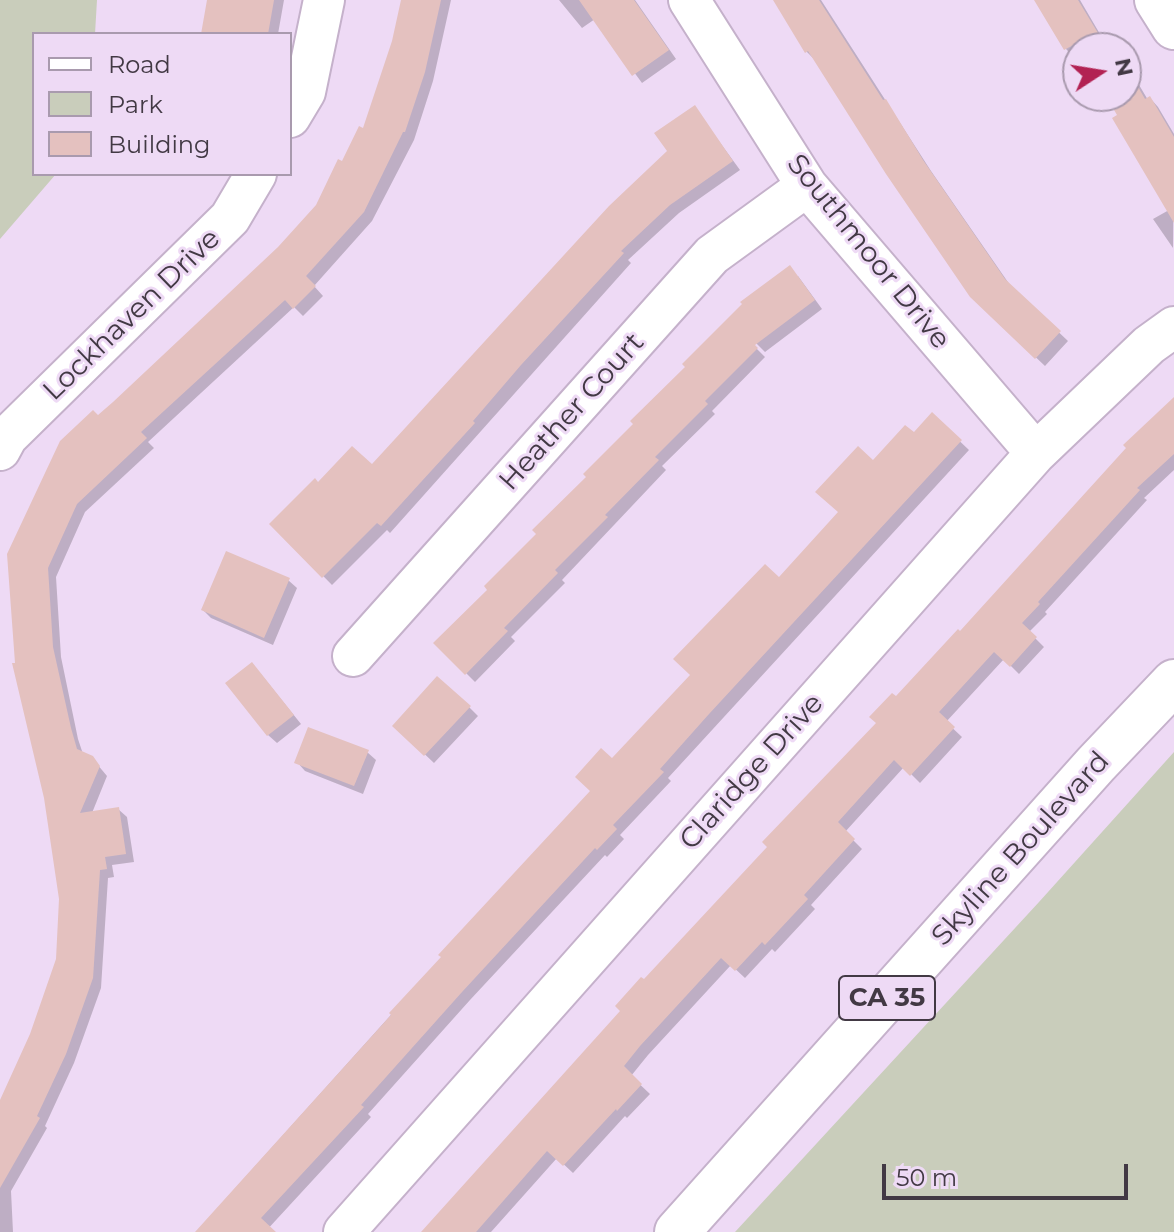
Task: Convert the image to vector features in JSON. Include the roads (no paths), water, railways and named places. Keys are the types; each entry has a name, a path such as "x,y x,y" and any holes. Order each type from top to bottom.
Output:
{"main road":[{"path":"1157,0 1174,27"},
{"name":"Skyline Boulevard","path":"677,1232 1174,682"}],"street":[{"path":"292,114 305,92 324,0"},
{"name":"Southmoor Drive","path":"689,0 807,186 1036,453"},
{"name":"Lockhaven Drive","path":"0,450 7,437 230,218 255,176"},
{"name":"Heather Court","path":"353,656 712,255 807,186"},
{"name":"Claridge Drive","path":"344,1232 1036,453 1149,345 1174,327"}]}
